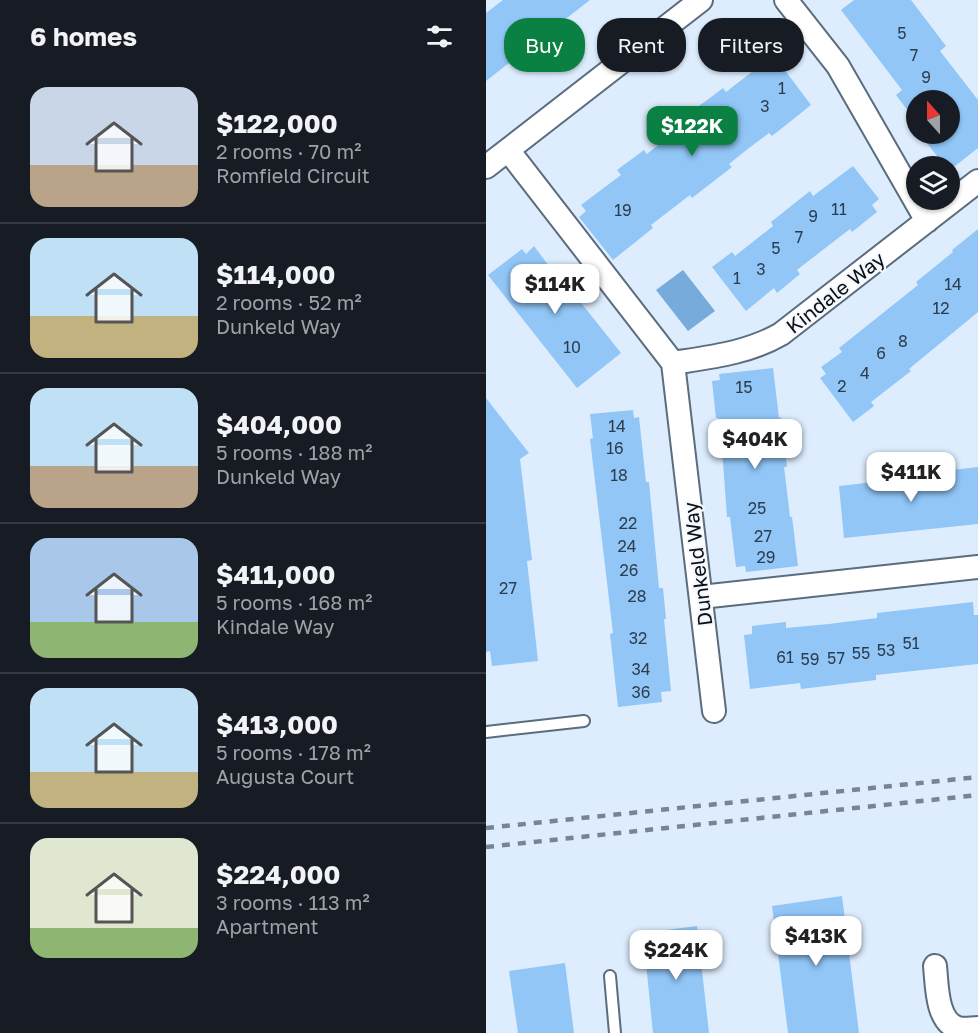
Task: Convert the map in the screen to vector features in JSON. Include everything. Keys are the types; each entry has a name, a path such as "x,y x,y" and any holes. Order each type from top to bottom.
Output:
{"street":[{"path":"486,168 701,0"},
{"path":"786,0 838,66 927,221"},
{"path":"508,150 673,363"},
{"name":"Kindale Way","path":"673,363 735,353 781,334 978,181"},
{"name":"Dunkeld Way","path":"673,363 714,711"},
{"path":"701,597 978,567"},
{"path":"935,966 940,1004 946,1020 957,1028 978,1028"}],"lane":[{"path":"486,732 584,721"},
{"path":"609,976 615,1033"}],"water":[{"path":"683,270 715,311 688,331 656,290"}],"building":[{"path":"503,0 590,0 567,18 504,18 504,67 486,81 486,13"},
{"path":"854,0 911,0 946,46 940,51 978,100 978,148 960,162 960,156 937,156 928,144 960,144 960,90 906,90 906,108 896,95 902,90 841,10"},
{"path":"752,72 786,72 811,105 772,136 769,133 749,148 729,164 732,167 692,198 690,195 651,225 653,228 613,260 579,217 586,211 581,205 621,175 617,170 644,150 647,154 699,112 696,108 723,88 726,92"},
{"path":"853,166 879,199 872,205 877,212 852,232 850,229 797,270 800,274 777,293 774,288 746,311 712,267 732,252 735,256 773,226 771,222 810,191 813,196"},
{"path":"978,229 978,312 909,369 911,371 871,402 874,406 853,422 820,378 826,374 821,367 842,352 839,348 918,285 916,282"},
{"path":"534,246 621,353 577,388 488,275 522,249 526,254"},
{"path":"773,368 798,566 746,572 745,566 736,567 730,517 727,517 722,449 712,381 720,380 719,374"},
{"path":"486,398 529,453 520,459 532,560 527,561 538,661 492,666 490,651 486,652"},
{"path":"633,410 634,418 639,417 646,482 649,482 659,588 663,588 671,691 661,692 662,702 618,707 610,634 613,633 590,439 593,438 590,414"},
{"path":"978,467 978,524 844,538 839,486"},
{"path":"973,602 974,615 978,615 978,664 876,675 876,680 801,689 800,683 750,689 744,635 752,634 752,626 786,622 786,628 829,624 877,618 877,613"},
{"path":"842,896 859,1033 788,1033 772,906"},
{"path":"697,926 709,1033 653,1033 643,933"},
{"path":"565,963 574,1033 518,1033 509,971"}],"railway":[{"path":"486,828 978,777"},
{"path":"486,847 978,795"}]}
